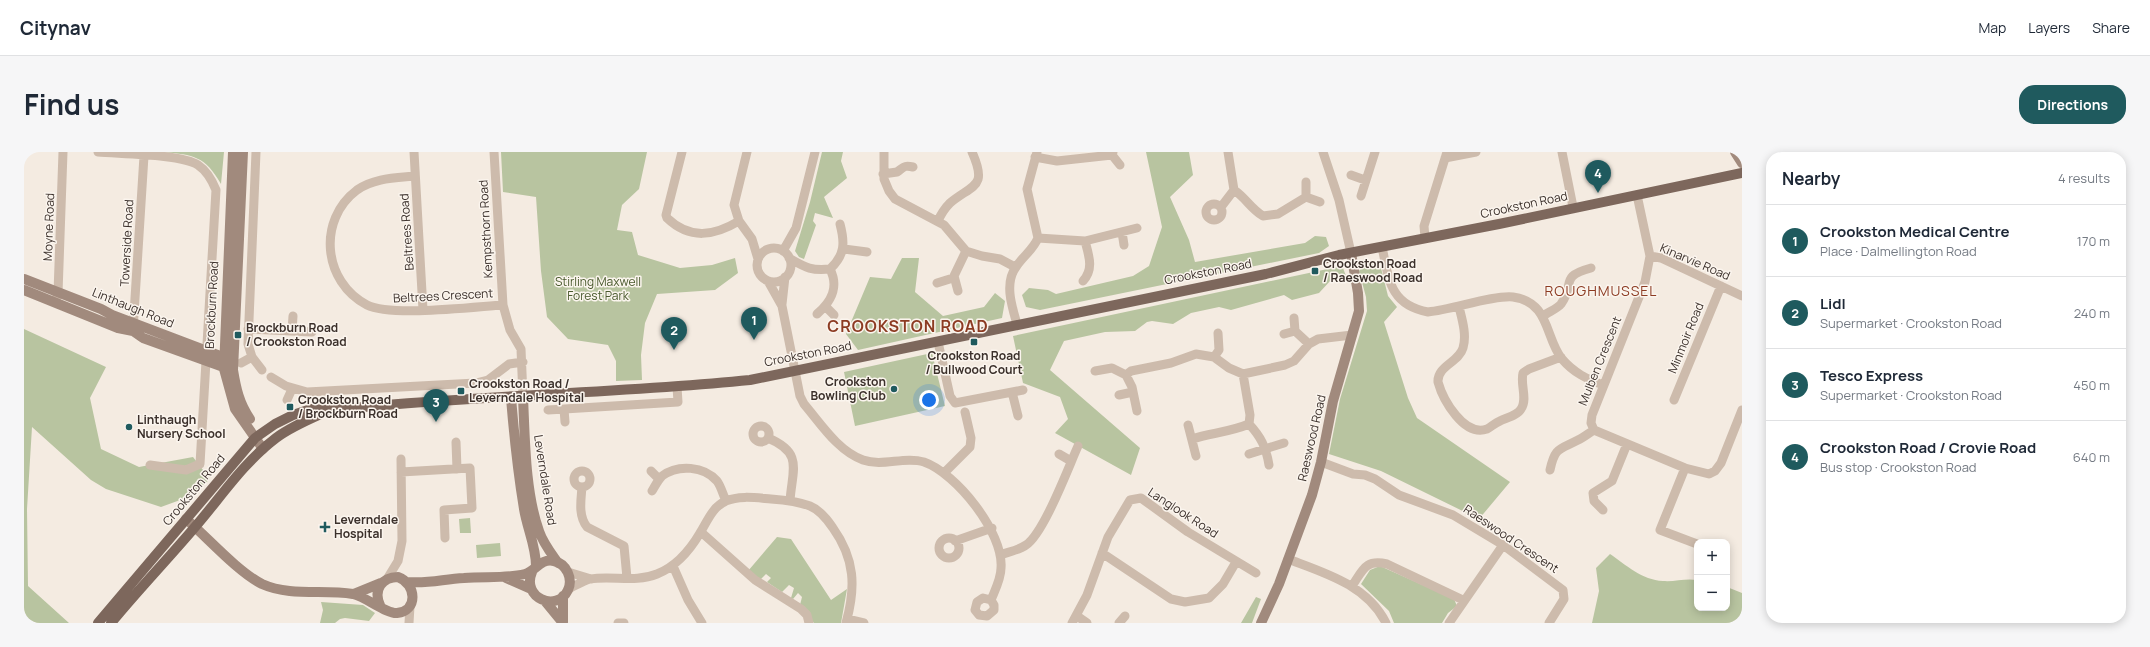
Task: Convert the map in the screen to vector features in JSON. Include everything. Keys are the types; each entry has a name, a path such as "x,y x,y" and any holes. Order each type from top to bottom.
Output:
{"main road":[{"name":"Crookston Road","path":"98,623 258,436 274,424 311,408 332,410 677,387 750,380 1266,274 1352,253 1742,173"},
{"name":"Crookston Road","path":"110,623 150,576 195,527 228,485 266,447 297,425 332,410"}],"street":[{"name":"Moyne Road","path":"57,297 63,152"},
{"path":"98,152 182,159 197,164 212,180 216,190 200,464 186,470 150,465"},
{"name":"Brockburn Road","path":"232,152 223,358 233,365"},
{"name":"Brockburn Road","path":"243,152 233,365 235,409 266,447"},
{"path":"256,152 248,344 252,357 262,370"},
{"name":"Beltrees Road","path":"414,152 423,310"},
{"name":"Kempsthorn Road","path":"494,152 503,305 510,330 521,350 523,362 523,397"},
{"path":"682,152 666,215 668,218 686,232 696,234 716,232 739,221"},
{"path":"747,152 734,205 739,221 752,239 758,259 758,272 768,281 782,306 796,381 804,404 845,451 864,460 882,463 911,460 922,462 944,473 975,505 992,528 1000,555 1002,568 991,600"},
{"path":"782,306 786,276 790,267 786,254 796,228 814,152"},
{"path":"884,152 883,174 885,185 895,199 944,225 966,251 982,256 1000,259 1015,267"},
{"path":"938,221 949,204 967,193 978,178 978,165 972,152"},
{"path":"1221,207 1234,190 1228,152"},
{"path":"1323,152 1339,200 1352,253"},
{"path":"1361,196 1375,152"},
{"path":"1425,238 1424,226 1446,155 1476,152"},
{"path":"1562,152 1573,207"},
{"path":"1735,152 1742,163"},
{"path":"1017,324 1010,289 1010,281 1015,267 1031,251 1038,238 1026,189 1036,155 1057,162 1112,154 1120,165"},
{"name":"Towerside Road","path":"133,327 144,156"},
{"path":"883,174 897,172 905,166 913,167"},
{"path":"1350,175 1365,180"},
{"name":"Beltrees Crescent","path":"415,176 378,180 357,190 338,211 332,224 330,252 339,279 355,297 367,305 381,310 423,310 503,305"},
{"path":"1306,182 1306,197"},
{"path":"1234,190 1243,196 1251,208 1264,216 1278,214 1306,197"},
{"name":"Kinarvie Road","path":"1637,195 1650,256 1661,258 1742,296"},
{"path":"1306,197 1320,202"},
{"path":"752,239 786,254 805,268 817,270 830,268 841,256 844,249 844,238 840,224"},
{"path":"1038,238 1085,241 1137,228"},
{"path":"239,230 253,230"},
{"path":"1122,232 1124,245"},
{"path":"1084,281 1089,274 1091,266 1085,241"},
{"path":"1382,247 1390,283 1401,302 1419,311 1428,312 1513,297 1532,305 1542,316 1561,358 1580,375 1603,385"},
{"path":"758,259 764,252 772,248"},
{"path":"844,249 867,252"},
{"path":"958,291 953,278 958,264 966,251"},
{"name":"Raeswood Road","path":"1261,623 1288,559 1312,495 1321,462 1333,401 1360,302 1352,253"},
{"name":"Mulben Crescent","path":"1594,430 1590,419 1645,282 1650,256"},
{"path":"768,281 778,281 805,268"},
{"path":"817,314 826,307 836,282 830,268"},
{"path":"1542,316 1561,305 1567,293 1569,279 1576,272 1591,268"},
{"path":"937,283 953,278"},
{"name":"Linthaugh Road","path":"24,279 57,297 133,327 159,331 207,357 233,365"},
{"name":"Minmoir Road","path":"1674,400 1721,286"},
{"name":"Linthaugh Road","path":"24,290 57,297"},
{"path":"826,307 834,315"},
{"path":"1459,307 1465,338 1463,350 1439,373 1438,382 1454,414 1473,428 1479,430 1488,429 1495,423 1519,412 1524,404 1523,373 1529,369 1561,358"},
{"path":"292,331 293,316"},
{"path":"1294,318 1296,331 1310,344"},
{"path":"248,329 312,332"},
{"path":"1284,334 1296,331"},
{"path":"1214,357 1219,350 1218,333"},
{"path":"1126,375 1132,370 1171,363 1196,354 1214,357 1229,368 1243,374 1289,363 1299,356 1310,344 1318,339 1331,336 1352,335"},
{"path":"938,342 950,396 955,403 1022,390"},
{"name":"Linthaugh Road","path":"207,357 223,358"},
{"path":"233,365 252,357"},
{"path":"271,377 292,389 320,392 476,383 488,380 509,364 523,362"},
{"path":"1095,371 1112,368 1126,375 1133,392 1137,411"},
{"path":"1243,374 1250,415 1249,424 1260,436 1266,447 1269,465"},
{"path":"548,410 678,402 677,387"},
{"path":"287,400 292,389"},
{"path":"1012,392 1018,416"},
{"path":"1119,395 1133,392"},
{"name":"Leverndale Road","path":"523,397 525,448 536,520 543,539 558,563"},
{"name":"Leverndale Road","path":"511,398 515,449 523,501 535,551 534,569"},
{"path":"564,409 565,422"},
{"path":"1550,470 1557,451 1563,446 1578,440 1594,430 1685,468 1704,474 1715,471 1742,410"},
{"path":"944,473 970,447 971,438 965,412"},
{"path":"1192,439 1211,433 1231,431 1249,424"},
{"path":"1188,425 1196,456"},
{"path":"768,438 787,448 793,458 795,475 790,501"},
{"path":"456,442 457,469"},
{"path":"1249,454 1266,447 1284,443"},
{"path":"1603,510 1594,501 1593,493 1612,481 1616,458 1627,444"},
{"path":"1000,555 1026,546 1034,537 1046,516 1078,446"},
{"path":"1059,454 1071,461"},
{"path":"380,605 377,594 398,561 402,541 401,459"},
{"name":"Raeswood Crescent","path":"1321,462 1353,474 1365,475 1375,479 1399,495 1453,515 1503,545 1563,590 1564,599 1549,623"},
{"path":"401,472 470,468 472,508 444,510 445,538"},
{"path":"652,491 659,479 673,470 690,468 703,470 717,482 726,501"},
{"path":"1685,468 1660,530 1694,543"},
{"path":"651,471 659,479"},
{"path":"582,488 581,502 583,522 587,527 624,546 627,578"},
{"path":"354,594 392,577 426,584 464,578 506,578 534,569 549,561 558,563 568,572 591,579 627,578 656,575 673,566 691,546 713,511 726,501 749,498 790,501 810,506 820,511 840,538 849,558 853,575 846,621 864,623"},
{"name":"Langlook Road","path":"1075,619 1087,595 1108,537 1130,500 1141,498 1188,532 1256,573"},
{"path":"186,519 246,575 263,584 287,591 354,594 380,605 388,611 396,613 405,610 410,606"},
{"path":"956,541 992,528"},
{"path":"700,532 755,580 801,609 807,615 809,623"},
{"path":"1449,623 1463,600 1503,545"},
{"path":"1102,553 1171,599 1185,602 1210,598 1223,584 1236,562"},
{"path":"1288,559 1342,580 1352,586 1375,607 1386,623"},
{"path":"398,561 405,580 413,595"},
{"path":"1352,586 1367,565 1377,562 1387,564 1463,600"},
{"path":"673,566 688,600 702,623"},
{"path":"531,590 529,580 534,569"},
{"path":"563,622 566,593 570,581 568,572"},
{"path":"506,578 531,590 537,597 545,601 563,622"},
{"path":"545,601 555,601 591,579"},
{"path":"409,623 410,606 413,595 426,584"},
{"path":"396,613 405,623"},
{"path":"1075,619 1087,623"},
{"path":"618,623 624,623"}],"green space":[{"path":"163,152 224,152 221,184 204,162 183,154"},
{"name":"Stirling Maxwell Forest Park","path":"501,152 647,152 639,189 622,205 617,230 632,232 638,255 680,268 712,265 735,258 738,273 715,290 657,294 645,323 641,355 642,380 616,381 616,361 608,345 568,339 547,317 541,271 536,197 503,192"},
{"path":"822,152 843,152 841,161 847,178 824,197 833,218 815,213 813,221 816,225 804,259 799,257 795,251 810,202"},
{"path":"1146,152 1189,152 1193,175 1170,197 1189,240 1195,262 1305,243 1315,236 1326,237 1329,246 1319,253 1040,310 1026,307 1022,295 1029,288 1048,290 1056,294 1133,276 1149,266 1162,227"},
{"path":"902,258 919,258 915,292 943,316 984,307 995,293 1005,301 1002,318 858,350 846,334 870,277 891,279"},
{"path":"1374,261 1380,264 1388,296 1397,307 1384,322 1408,398 1417,418 1510,482 1479,519 1381,471 1329,454 1340,399 1367,311 1366,297 1359,271 1365,263"},
{"path":"1337,267 1343,268 1346,276 1331,280 1319,293 1292,300 1284,295 1231,310 1219,307 1191,313 1173,324 1152,321 1147,322 1135,331 1105,332 1064,341 1050,370 1140,448 1131,475 1055,433 1068,419 1060,397 1023,383 1013,336"},
{"path":"24,329 106,367 90,398 101,449 139,467 193,457 210,479 191,496 161,507 106,489 91,480 32,427 27,509 28,586 69,623 24,623"},
{"name":"Crookston Bowling Club","path":"932,353 945,406 855,426 844,372"},
{"path":"470,518 471,533 460,533 459,519"},
{"path":"777,537 791,539 831,600 847,589 841,623 814,623 800,605 802,597 798,593 793,599 791,598 794,588 789,585 782,592 767,582 771,578 766,574 760,580 748,571"},
{"path":"500,543 501,556 477,558 476,545"},
{"path":"1610,554 1641,575 1648,578 1663,581 1694,580 1694,611 1730,611 1730,588 1742,593 1742,623 1592,623 1599,591 1596,568"},
{"path":"1380,566 1454,599 1457,606 1448,613 1442,623 1394,623 1389,611 1361,584 1370,570"},
{"path":"1256,597 1261,599 1252,623 1241,623"},
{"path":"321,602 363,605 375,613 369,621 345,618 340,619 335,623 320,623 323,610"}],"place":[{"name":"Crookston Road / Crovie Road","path":"1598,193"},
{"name":"Crookston Road / Raeswood Road","path":"1315,271"},
{"name":"Brockburn Road / Crookston Road","path":"238,335"},
{"name":"Crookston Medical Centre","path":"754,340"},
{"name":"Crookston Road / Bullwood Court","path":"974,342"},
{"name":"Lidl","path":"674,350"},
{"name":"Crookston Bowling Club","path":"894,389"},
{"name":"Crookston Road / Leverndale Hospital","path":"461,391"},
{"name":"Crookston Road / Brockburn Road","path":"290,407"},
{"name":"Tesco Express","path":"436,422"},
{"name":"Linthaugh Nursery School","path":"129,427"},
{"name":"Leverndale Hospital","path":"325,527"}],"district":[{"name":"ROUGHMUSSEL","path":"1601,291"},
{"name":"CROOKSTON ROAD","path":"908,326"}]}
